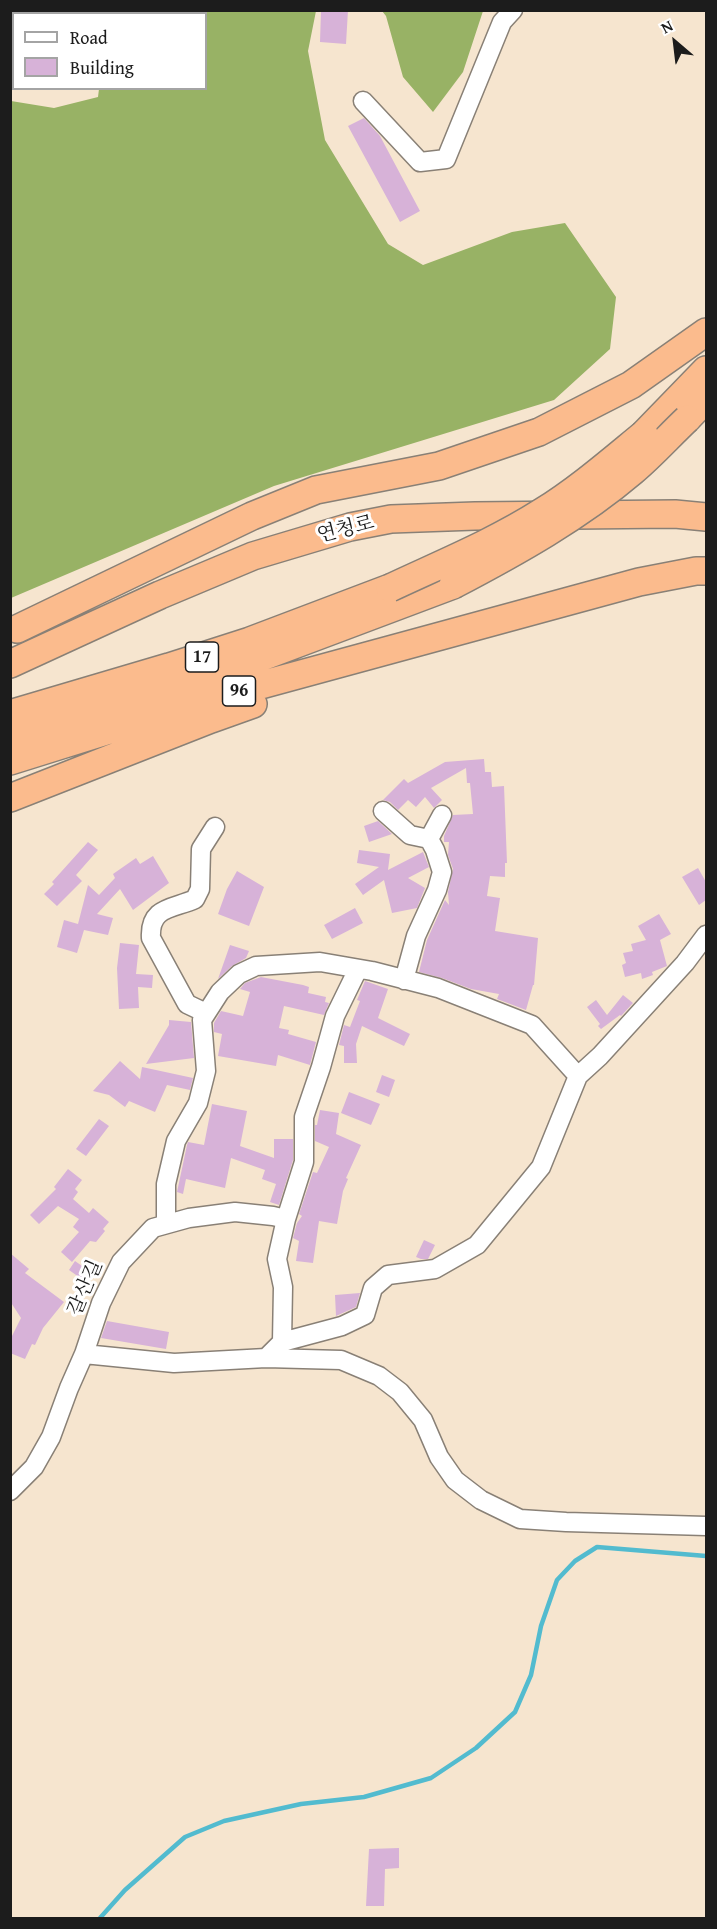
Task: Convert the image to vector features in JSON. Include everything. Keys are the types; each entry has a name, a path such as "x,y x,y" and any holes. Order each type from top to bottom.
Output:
{"highway":[{"path":"14,630 252,516 316,490 439,466 539,432 631,385 706,332"},
{"name":"17","path":"10,714 169,668 240,644 390,588 487,543 541,513 594,476 644,434 706,370"},
{"name":"17","path":"10,736 202,680 453,585 525,547 601,496 634,470 706,399"},
{"name":"연청로","path":"10,664 160,595 253,556 350,527 391,519 476,516 675,514 706,517"},
{"path":"14,630 261,544 350,527"},
{"name":"96","path":"10,761 202,701 639,582 706,571"},
{"path":"10,798 211,719 470,629"}],"street":[{"path":"363,101 420,162 446,159 502,22 513,10"},
{"path":"383,811 411,835 429,839 442,872 437,890 416,936 404,980"},
{"path":"429,839 442,815"},
{"path":"206,1013 187,1004 151,938 151,927 157,915 167,908 195,899 200,889 201,849 215,827"},
{"path":"266,1358 282,1342 342,1326 365,1315 374,1288 388,1275 435,1269 477,1245 541,1167 578,1076 600,1056 678,972 706,935"},
{"path":"165,1224 166,1184 176,1141 198,1103 206,1071 202,1020 220,992 239,974 256,966 320,962 438,988 532,1025 578,1076"},
{"path":"282,1342 283,1287 277,1259 286,1219 304,1162 304,1118 335,1016 358,969"},
{"name":"갈산길","path":"10,1491 34,1467 51,1437 84,1354 101,1303 121,1262 153,1228 189,1218 235,1212 273,1215 286,1219"},
{"path":"84,1354 174,1363 266,1358 341,1360 379,1376 400,1392 423,1420 439,1457 455,1480 481,1500 520,1519 706,1526"}],"green space":[{"path":"316,11 308,51 325,140 388,244 423,265 512,232 565,223 616,297 610,349 554,400 274,486 11,598 11,101 54,108 98,97 99,90 207,90 207,12 93,12"},
{"path":"382,11 483,11 463,72 433,112 403,77 386,16"}],"building":[{"path":"321,10 348,10 346,44 320,42"},
{"path":"364,118 380,136 420,211 400,222 348,126"},
{"path":"484,759 485,772 491,772 492,787 504,786 507,863 505,863 505,877 490,876 487,896 500,898 495,931 538,938 534,985 526,1010 497,999 499,994 471,989 419,972 427,940 445,900 449,905 448,892 453,869 448,855 449,842 444,842 444,836 453,815 473,814 466,768 431,788 442,800 434,808 425,797 416,807 408,800 398,810 390,802 383,800 404,779 408,783 445,762"},
{"path":"378,821 392,834 369,842 364,826"},
{"path":"88,842 98,850 76,875 82,881 57,906 44,894"},
{"path":"359,850 390,854 388,870 423,852 429,867 408,878 425,888 417,908 392,913 384,880 363,895 355,884 379,867 357,863"},
{"path":"153,856 169,883 133,910 120,889 97,914 113,918 108,935 84,930 77,953 57,947 64,920 78,924 88,885 99,895 115,878 113,874 136,858 140,864"},
{"path":"698,868 706,882 706,900 699,905 682,877"},
{"path":"237,871 264,887 249,926 218,914 227,889"},
{"path":"355,908 363,923 332,939 324,925"},
{"path":"659,914 671,934 660,940 667,966 642,979 641,973 625,977 622,965 626,963 623,953 633,951 631,944 646,940 638,926"},
{"path":"120,943 139,945 136,974 153,975 152,988 138,987 139,1008 119,1009 117,968"},
{"path":"230,945 249,951 246,958 232,966 218,979"},
{"path":"261,977 303,985 309,987 308,993 326,997 325,1002 329,1003 324,1015 284,1006 279,1028 289,1030 288,1034 316,1042 310,1065 278,1055 276,1066 218,1056 222,1034 214,1032 214,1023 221,1011 243,1016 250,992 240,989 245,983"},
{"path":"365,981 388,989 378,1018 410,1034 404,1046 362,1026 356,1044 357,1063 344,1063 344,1046 339,1045 344,1025 350,1027"},
{"path":"623,995 633,1003 621,1016 601,1029 598,1026 600,1024 587,1007 596,1000 607,1015"},
{"path":"169,1020 191,1022 194,1058 146,1064 169,1025"},
{"path":"120,1061 140,1079 142,1067 193,1078 190,1090 167,1085 155,1112 129,1101 125,1107 109,1095 93,1091"},
{"path":"382,1075 395,1080 389,1097 376,1092"},
{"path":"349,1092 380,1104 371,1125 341,1113"},
{"path":"212,1104 247,1111 240,1146 274,1158 274,1139 293,1139 293,1160 279,1205 270,1202 276,1184 262,1179 265,1170 231,1158 225,1188 186,1179 183,1194 177,1192 188,1142 204,1145"},
{"path":"320,1110 339,1113 336,1134 361,1145 346,1178 348,1179 343,1191 337,1224 319,1221 313,1263 296,1261 299,1241 293,1238 297,1223 302,1216 299,1214 313,1172 317,1173 329,1147 315,1141 315,1125 317,1125"},
{"path":"99,1119 109,1126 86,1156 76,1149"},
{"path":"68,1169 82,1180 75,1189 78,1192 73,1199 89,1213 93,1208 109,1222 96,1242 90,1241 72,1262 61,1252 79,1232 73,1227 79,1219 58,1206 39,1224 30,1215 56,1189 54,1187"},
{"path":"424,1240 435,1245 428,1259 416,1257"},
{"path":"10,1253 29,1269 25,1273 64,1302 43,1328 35,1345 32,1344 25,1359 10,1353 10,1340 21,1318 10,1301"},
{"path":"75,1261 92,1273 86,1282 69,1270"},
{"path":"360,1293 356,1307 336,1316 335,1295"},
{"path":"107,1321 169,1332 166,1349 101,1338"},
{"path":"399,1848 399,1868 385,1869 384,1906 366,1906 369,1849"}],"waterway":[{"path":"100,1918 125,1890 185,1837 224,1821 301,1804 364,1797 431,1778 476,1748 515,1712 531,1675 541,1626 557,1580 575,1561 597,1547 706,1556"}]}
